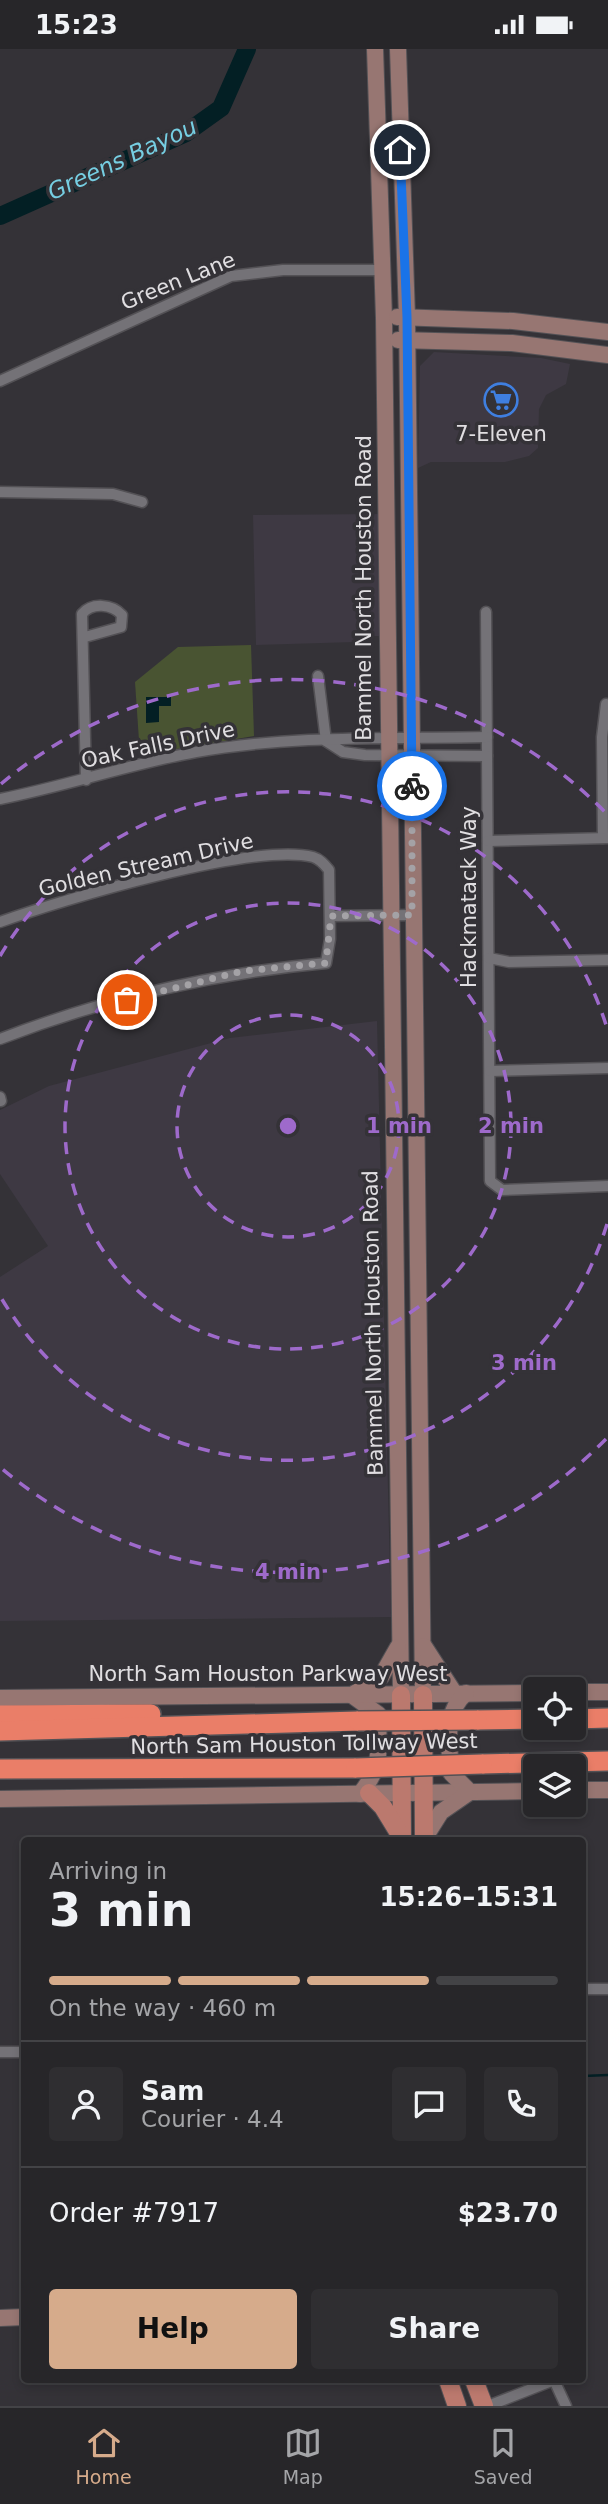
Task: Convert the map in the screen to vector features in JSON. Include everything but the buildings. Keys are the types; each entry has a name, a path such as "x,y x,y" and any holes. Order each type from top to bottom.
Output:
{"highway":[{"path":"0,1715 143,1713 313,1722"},
{"path":"586,1719 608,1718"},
{"name":"North Sam Houston Tollway West","path":"0,1731 523,1719"},
{"name":"North Sam Houston Tollway West","path":"0,1769 356,1768 608,1761"},
{"path":"0,1781 137,1775 201,1769"}],"main road":[{"name":"Bammel North Houston Road","path":"375,49 385,341 402,1837"},
{"path":"398,49 407,317 424,1837"},
{"path":"378,150 400,150"},
{"path":"384,318 569,326 608,332"},
{"path":"564,347 569,326"},
{"path":"385,341 564,347 608,355"},
{"path":"387,532 410,532"},
{"path":"394,1185 416,1187"},
{"path":"397,1370 419,1370"},
{"path":"365,1793 378,1762 378,1714 351,1695 381,1677 400,1641"},
{"path":"423,1644 461,1693 449,1715 451,1773 470,1792"},
{"path":"586,1692 608,1692"},
{"name":"North Sam Houston Parkway West","path":"0,1698 523,1693"},
{"path":"586,1790 608,1790"},
{"path":"0,1798 523,1791"},
{"path":"426,1837 442,1812 470,1792"},
{"path":"365,1793 383,1807 400,1837"},
{"path":"0,2318 21,2317"},
{"path":"449,2383 457,2406"},
{"path":"475,2383 486,2406"}],"street":[{"name":"Green Lane","path":"0,381 234,275 283,270 382,270"},
{"path":"0,492 103,493 142,502"},
{"name":"Hackmatack Way","path":"486,612 490,1181 502,1190 608,1186"},
{"path":"85,636 82,656 86,780"},
{"path":"318,676 326,741"},
{"path":"488,841 605,838 602,737 606,704"},
{"name":"Oak Falls Drive","path":"0,799 195,752 275,742 487,737"},
{"name":"Oak Falls Drive","path":"326,741 343,752 388,756 487,756"},
{"name":"Golden Stream Drive","path":"0,922 158,877 241,859 280,855 312,857 329,870 331,916 326,963 267,968 206,979 51,1021 0,1039"},
{"path":"331,916 412,915"},
{"path":"489,958 509,962 608,960"},
{"path":"490,1071 608,1068"},
{"path":"586,1989 608,1989"},
{"path":"0,2052 21,2052"},
{"path":"486,2406 546,2383"},
{"path":"555,2383 566,2406"}],"shaded area":[{"path":"434,352 541,358 570,364 566,384 546,395 539,409 538,448 529,456 505,462 431,462 418,468 420,366"},
{"path":"380,514 380,636 362,636 355,642 256,645 253,515"},
{"path":"377,1021 391,1617 0,1621 0,1277 48,1246 0,1174 0,1110 49,1086 230,1038"}],"green space":[{"path":"251,645 254,736 140,755 135,682 178,647"}],"water":[{"path":"146,697 171,697 171,706 159,706 159,722 146,723"}],"waterway":[{"name":"Greens Bayou","path":"0,216 186,133 221,108 247,49"},
{"path":"586,2076 608,2075"}],"way so far":[{"path":"127,1000 243,971 326,963 331,916 412,915 412,786"}],"place":[{"name":"7-Eleven","path":"501,400"}],"route":[{"path":"400,150 407,317 412,786"}]}
